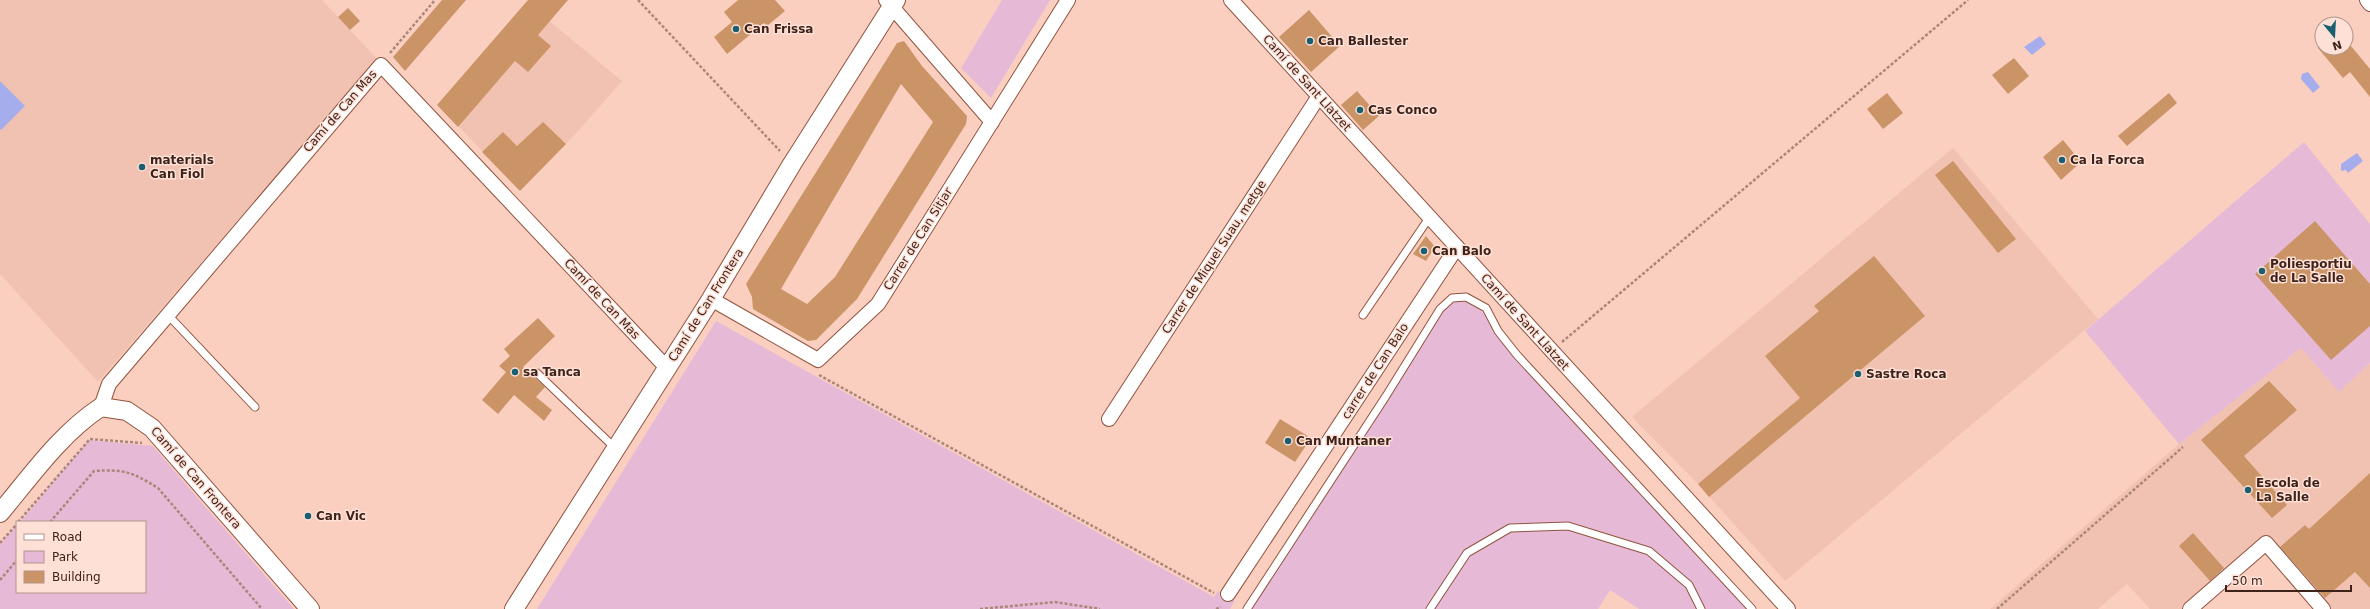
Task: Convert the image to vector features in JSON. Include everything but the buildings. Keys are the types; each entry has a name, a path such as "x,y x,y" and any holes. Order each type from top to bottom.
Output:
{"street":[{"name":"Carrer de Can Sitjar","path":"711,299 818,360 878,304 1068,0"},
{"name":"Camí de Sant Llatzet","path":"1231,0 1788,609"},
{"path":"2367,0 2370,4"},
{"name":"Camí de Can Frontera","path":"514,609 711,299 891,2"},
{"path":"891,2 992,122"},
{"name":"Camí de Can Mas","path":"101,407 109,384 380,64 667,368"},
{"name":"Carrer de Miquel Suau, metge","path":"1109,419 1319,96"},
{"name":"carrer de Can Balo","path":"1228,594 1457,247"},
{"name":"Camí de Can Frontera","path":"101,407 127,411 152,428 310,609"},
{"path":"0,513 64,437 84,419 101,407"},
{"path":"2190,609 2266,543 2323,609"}],"lane":[{"path":"1363,315 1429,218"},
{"path":"1247,609 1386,396 1440,309 1452,298 1466,297 1486,308 1498,331 1517,355 1752,609"},
{"path":"168,315 255,407"},
{"path":"537,373 616,450"},
{"path":"1430,609 1467,553 1510,528 1568,526 1649,551 1689,585 1701,609"}],"path":[{"path":"380,64 435,0"},
{"path":"638,0 792,164"},
{"path":"1551,351 1968,0"},
{"path":"814,372 1214,593 1217,588 1228,594"},
{"path":"20,521 90,439 145,444"},
{"path":"1997,609 2183,447"},
{"path":"51,521 94,471 120,469 158,488 262,609"},
{"path":"0,544 16,525"},
{"path":"0,580 16,561"},
{"path":"980,609 1055,602 1100,609"}],"shaded area":[{"name":"materials Can Fiol","path":"0,0 322,0 377,59 98,382 0,274"},
{"path":"535,9 622,81 579,130 520,191 448,115"},
{"name":"Sastre Roca","path":"1953,148 2098,319 1785,581 1698,484 1632,417"},
{"name":"Escola de La Salle","path":"2301,348 2339,392 2370,363 2370,609 2329,609 2266,536 2182,609 2150,609 2127,584 2098,609 1990,609 2179,444"}],"green space":[{"path":"1002,0 1050,0 991,98 961,68"},
{"name":"Poliesportiu de La Salle","path":"2304,142 2370,224 2370,363 2339,392 2301,348 2179,444 2085,331"},
{"path":"1466,297 1494,323 1568,410 1752,609 1639,609 1610,590 1598,609 1249,609 1440,309"},
{"path":"716,321 1214,597 1218,591 1235,601 1230,609 537,609"},
{"path":"89,440 153,446 294,609 0,609 0,545 16,526 16,593 146,593 146,521 21,521"}],"water":[{"path":"2040,36 2046,44 2032,55 2024,47"},
{"path":"2308,72 2320,87 2313,93 2301,79 2302,74"},
{"path":"0,81 25,106 1,130 0,129"},
{"path":"2357,153 2363,161 2348,173 2346,170 2341,171 2341,164"}],"place":[{"name":"Can Frissa","path":"736,29"},
{"name":"Can Ballester","path":"1310,41"},
{"name":"Cas Conco","path":"1360,110"},
{"name":"Ca la Forca","path":"2062,160"},
{"name":"materials Can Fiol","path":"142,167"},
{"name":"Can Balo","path":"1424,251"},
{"name":"Poliesportiu de La Salle","path":"2262,271"},
{"name":"sa Tanca","path":"515,372"},
{"name":"Sastre Roca","path":"1858,374"},
{"name":"Can Muntaner","path":"1288,441"},
{"name":"Escola de La Salle","path":"2248,490"},
{"name":"Can Vic","path":"308,516"}]}
